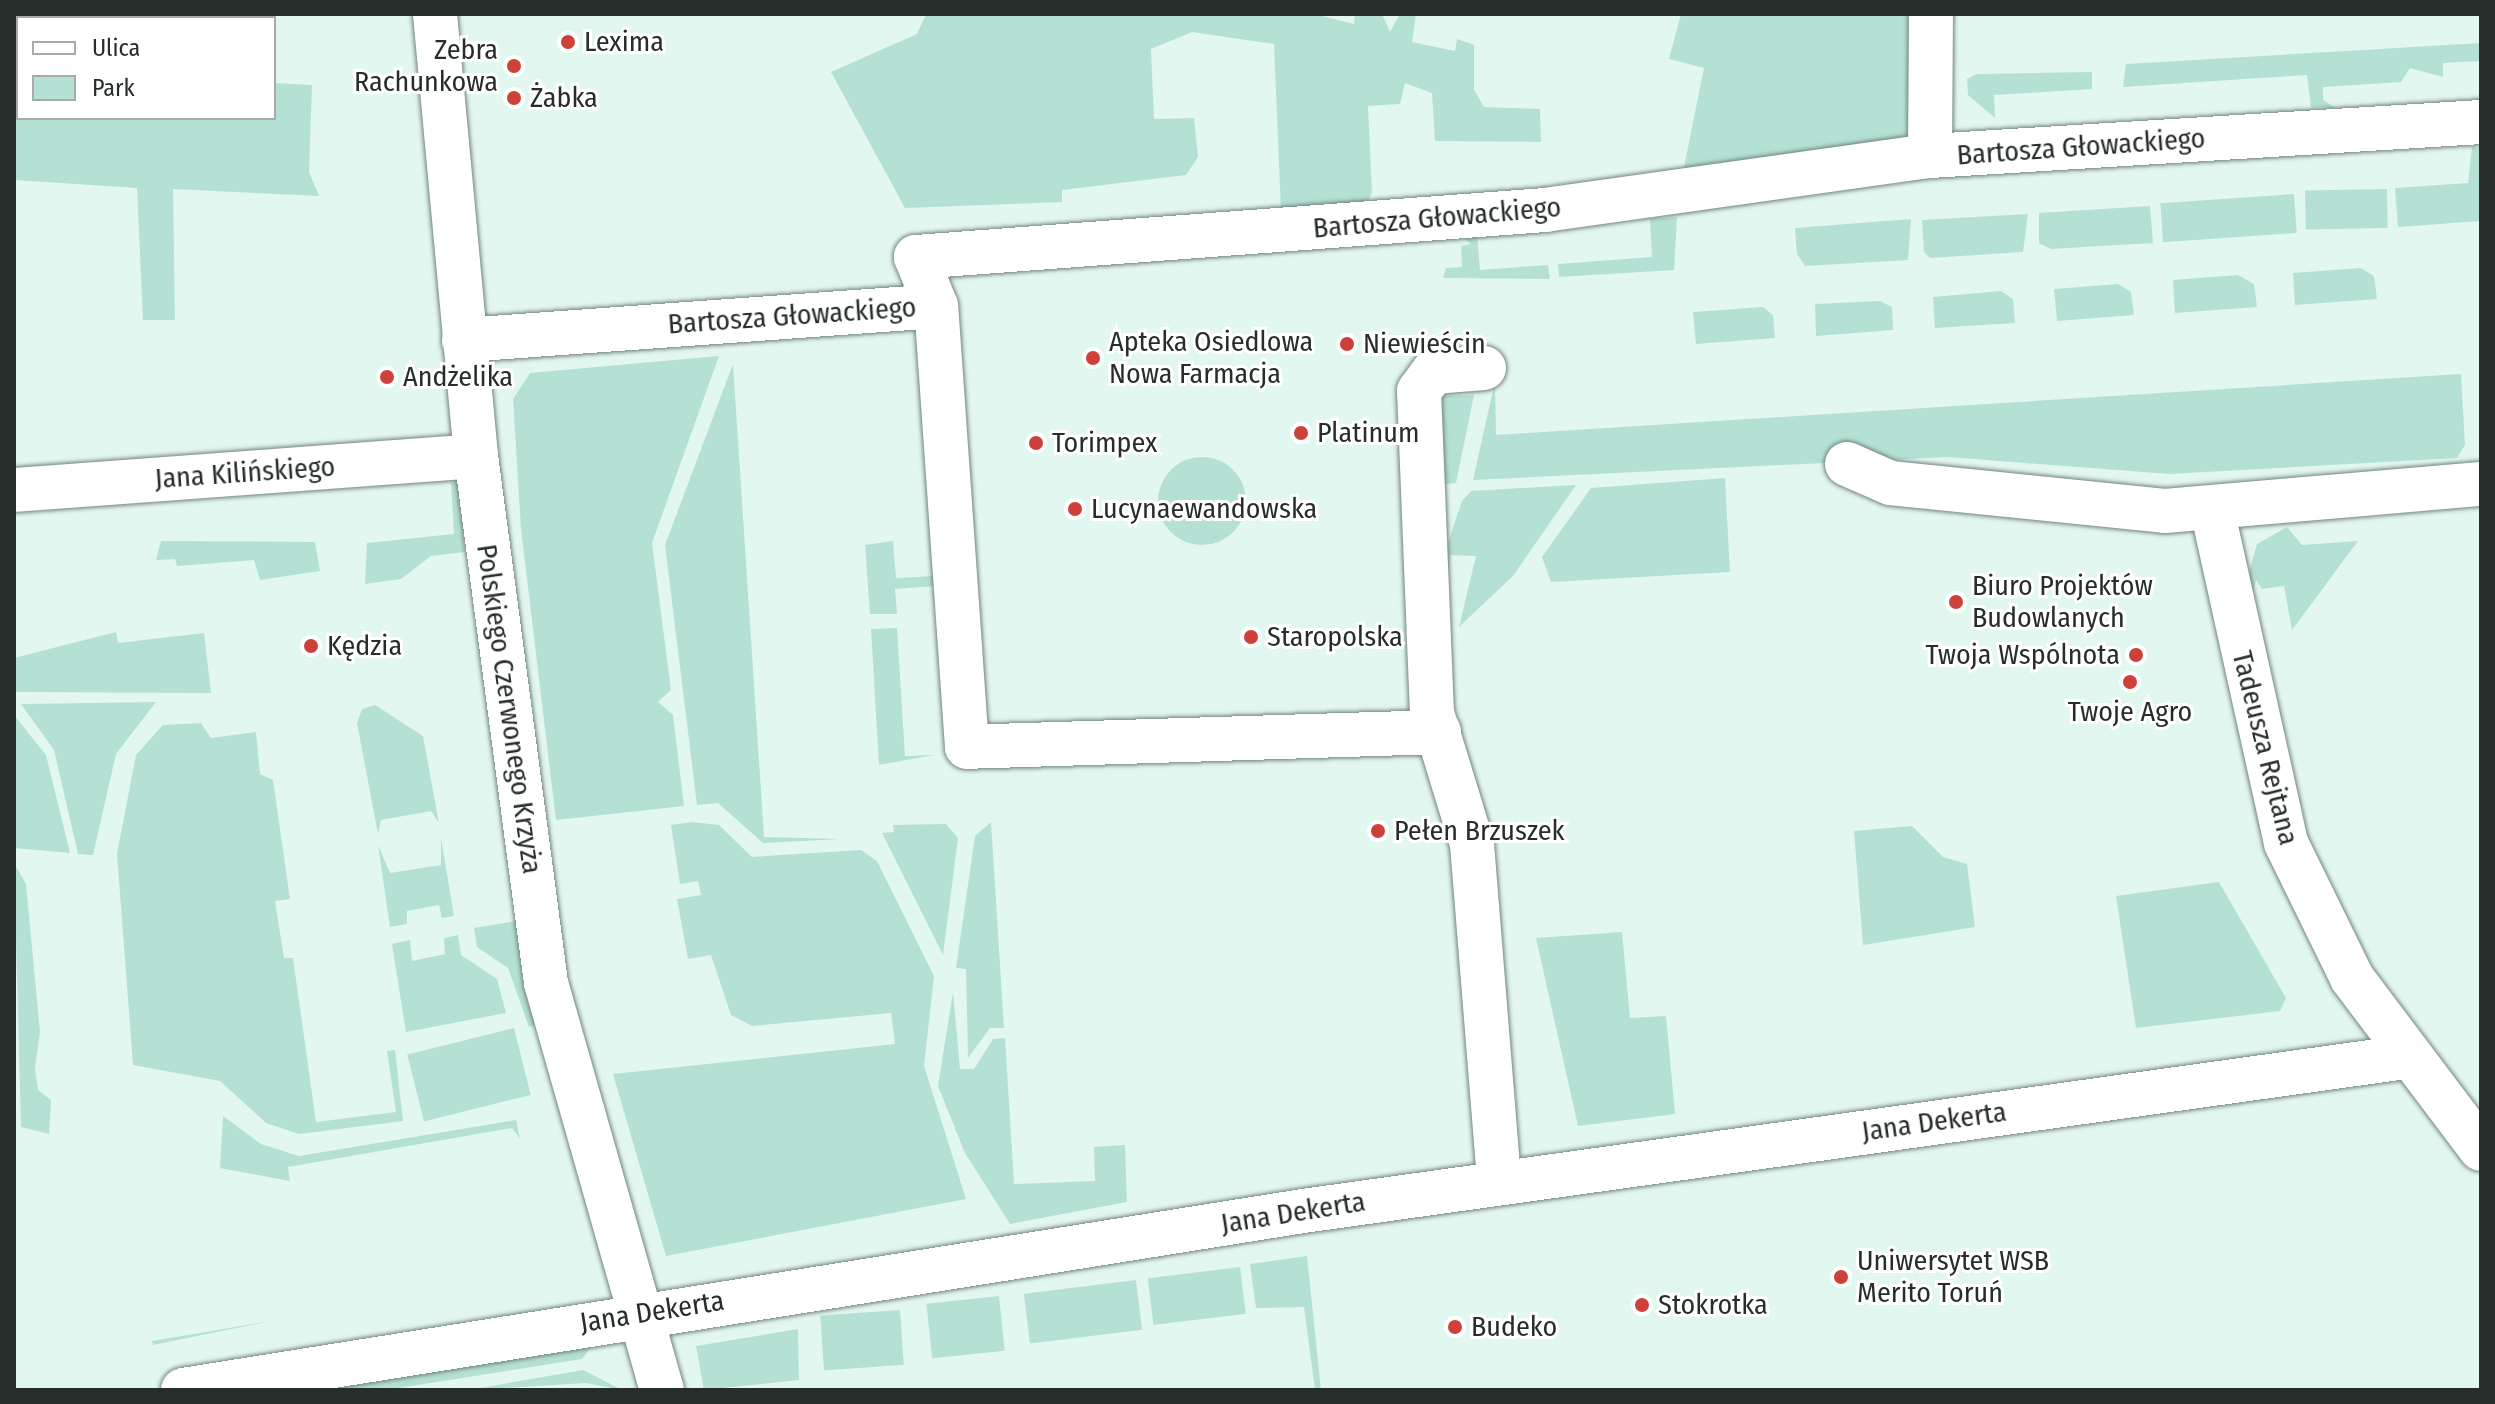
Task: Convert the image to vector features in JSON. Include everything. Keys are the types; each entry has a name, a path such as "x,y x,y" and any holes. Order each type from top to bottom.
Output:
{"street":[{"name":"Polskiego Czerwonego Krzyża","path":"435,14 476,456 546,983 662,1390"},
{"path":"1930,156 1931,14"},
{"name":"Bartosza Głowackiego","path":"464,340 936,306 916,257 1545,210 1930,156 2481,122"},
{"path":"936,306 967,747 1439,732"},
{"path":"1484,368 1433,372 1419,391 1429,679 1439,732 1472,844 1499,1182"},
{"name":"Jana Kilińskiego","path":"14,490 476,456"},
{"path":"1847,464 1890,483 2214,520 2481,484"},
{"name":"Tadeusza Rejtana","path":"2214,520 2286,843 2352,978 2406,1057 2481,1149"},
{"name":"Jana Dekerta","path":"183,1390 639,1313 1499,1182 2406,1057"}],"green space":[{"path":"926,14 1314,14 1354,24 1355,14 1382,14 1390,32 1400,14 1416,14 1412,42 1455,51 1457,39 1474,45 1474,90 1484,107 1540,109 1541,142 1435,141 1432,93 1405,83 1400,104 1368,106 1372,193 1364,209 1281,212 1274,44 1192,32 1151,49 1154,119 1194,118 1198,157 1186,175 1062,190 1062,202 905,208 831,72 917,34"},
{"path":"1681,14 1915,14 1918,144 1683,172 1704,68 1669,59"},
{"path":"2481,43 2481,61 2443,63 2443,77 2410,68 2401,82 2323,87 2323,100 2335,108 2311,107 2307,75 2123,87 2126,64"},
{"path":"14,68 16,120 276,120 276,83 312,85 309,172 319,196 173,189 175,320 143,320 137,188 14,180"},
{"path":"2092,72 2092,89 1994,95 1995,118 1968,95 1967,79 1977,74"},
{"path":"2472,147 2481,148 2481,221 2398,227 2395,188 2468,183"},
{"path":"2387,189 2388,228 2306,229 2305,190"},
{"path":"2294,194 2297,233 2163,242 2160,203"},
{"path":"2150,206 2153,243 2051,249 2039,243 2039,213"},
{"path":"2028,214 2023,252 1930,258 1924,252 1922,220"},
{"path":"1677,217 1674,270 1559,277 1558,264 1652,257 1650,219"},
{"path":"1911,219 1908,260 1805,266 1797,254 1795,228"},
{"path":"1477,233 1480,270 1548,265 1550,279 1443,278 1446,268 1462,267 1461,246 1471,244 1463,237"},
{"path":"2361,268 2374,276 2377,299 2295,305 2293,273"},
{"path":"2238,275 2254,284 2257,307 2175,313 2173,280"},
{"path":"2118,284 2131,292 2134,315 2057,321 2054,289"},
{"path":"2001,291 2013,299 2015,323 1935,328 1933,297"},
{"path":"1880,301 1892,307 1893,330 1816,336 1815,304"},
{"path":"1763,307 1773,315 1775,338 1696,344 1693,312"},
{"path":"719,356 652,543 671,690 658,702 673,715 684,806 556,820 521,529 513,399 530,373"},
{"path":"733,364 764,837 841,839 763,843 718,803 697,805 665,545"},
{"path":"2461,374 2465,445 2457,458 2169,474 1947,457 1473,480 1495,381 1496,435"},
{"path":"1474,395 1456,483 1428,486 1426,396"},
{"path":"1202,457 1219,461 1233,470 1242,484 1246,501 1242,518 1233,532 1219,541 1202,545 1185,541 1171,532 1162,518 1158,501 1162,484 1171,470 1185,461"},
{"path":"1725,478 1730,572 1551,582 1542,557 1591,488"},
{"path":"459,482 465,552 431,556 401,579 365,584 367,543 454,534 451,483"},
{"path":"1576,485 1513,576 1459,627 1476,556 1450,555 1447,591 1444,555 1462,501 1471,491"},
{"path":"2287,527 2302,545 2358,541 2292,630 2284,586 2262,589 2256,580 2253,591 2249,572 2257,544"},
{"path":"161,541 315,542 320,571 260,580 254,560 177,566 175,559 156,560"},
{"path":"893,541 896,578 934,576 935,586 895,589 897,614 870,614 865,545"},
{"path":"897,628 905,756 934,755 879,765 871,629"},
{"path":"116,632 118,643 204,633 211,693 14,692 14,658"},
{"path":"156,702 116,754 93,855 78,854 54,750 21,704"},
{"path":"375,705 423,736 439,823 431,811 381,820 378,834 357,723 362,709"},
{"path":"14,715 46,755 70,853 14,848"},
{"path":"201,723 211,738 256,732 260,774 273,780 290,899 275,901 284,958 293,958 316,1122 396,1112 387,1051 395,1050 403,1121 299,1134 266,1123 220,1081 133,1065 117,854 136,755 163,725"},
{"path":"692,822 719,825 752,857 861,850 877,861 934,976 924,1066 966,1199 666,1256 613,1074 895,1044 891,1013 752,1026 731,1015 711,955 688,959 677,899 701,895 698,881 680,884 671,825"},
{"path":"991,822 1004,1028 990,1028 968,1058 966,969 956,968 975,836"},
{"path":"946,824 958,838 943,955 882,833 894,832 893,825"},
{"path":"1912,826 1943,857 1967,864 1975,927 1863,945 1854,831"},
{"path":"441,838 454,916 442,918 439,905 407,911 407,924 390,927 378,845 390,873 441,865"},
{"path":"14,863 26,884 40,1032 35,1068 38,1090 51,1100 49,1134 21,1127"},
{"path":"2219,882 2286,998 2280,1011 2136,1028 2116,896"},
{"path":"528,919 551,1021 529,1027 508,968 477,947 474,928"},
{"path":"1622,932 1630,1018 1666,1016 1675,1114 1578,1126 1536,938"},
{"path":"458,935 461,955 497,979 506,1013 406,1032 392,944 410,940 412,961 445,954 444,938"},
{"path":"953,992 960,1069 974,1069 993,1039 1005,1038 1014,1184 1095,1181 1094,1147 1125,1145 1127,1202 1010,1224 965,1153 938,1086"},
{"path":"514,1028 531,1095 424,1122 407,1055"},
{"path":"223,1116 261,1144 299,1156 516,1120 520,1139 512,1128 288,1167 290,1181 220,1168"},
{"path":"1307,1256 1321,1390 1315,1390 1304,1307 1256,1308 1250,1264"},
{"path":"1240,1267 1246,1314 1153,1325 1148,1278"},
{"path":"1136,1280 1142,1330 1030,1343 1024,1294"},
{"path":"999,1296 1005,1351 932,1358 926,1304"},
{"path":"900,1310 904,1365 824,1370 820,1316"},
{"path":"271,1321 153,1345 152,1341"},
{"path":"798,1329 799,1380 704,1390 696,1346"},
{"path":"591,1347 582,1359 386,1390 320,1390"},
{"path":"583,1370 622,1390 586,1383 468,1390"}],"place":[{"name":"Lexima","path":"568,42"},
{"name":"Zebra Rachunkowa","path":"514,66"},
{"name":"Żabka","path":"514,98"},
{"name":"Niewieścin","path":"1347,344"},
{"name":"Apteka Osiedlowa Nowa Farmacja","path":"1093,358"},
{"name":"Andżelika","path":"387,377"},
{"name":"Platinum","path":"1301,433"},
{"name":"Torimpex","path":"1036,443"},
{"name":"Lucynaewandowska","path":"1075,509"},
{"name":"Biuro Projektów Budowlanych","path":"1956,602"},
{"name":"Staropolska","path":"1251,637"},
{"name":"Kędzia","path":"311,646"},
{"name":"Twoja Wspólnota","path":"2136,655"},
{"name":"Twoje Agro","path":"2130,682"},
{"name":"Pełen Brzuszek","path":"1378,831"},
{"name":"Uniwersytet WSB Merito Toruń","path":"1841,1277"},
{"name":"Stokrotka","path":"1642,1305"},
{"name":"Budeko","path":"1455,1327"}]}
